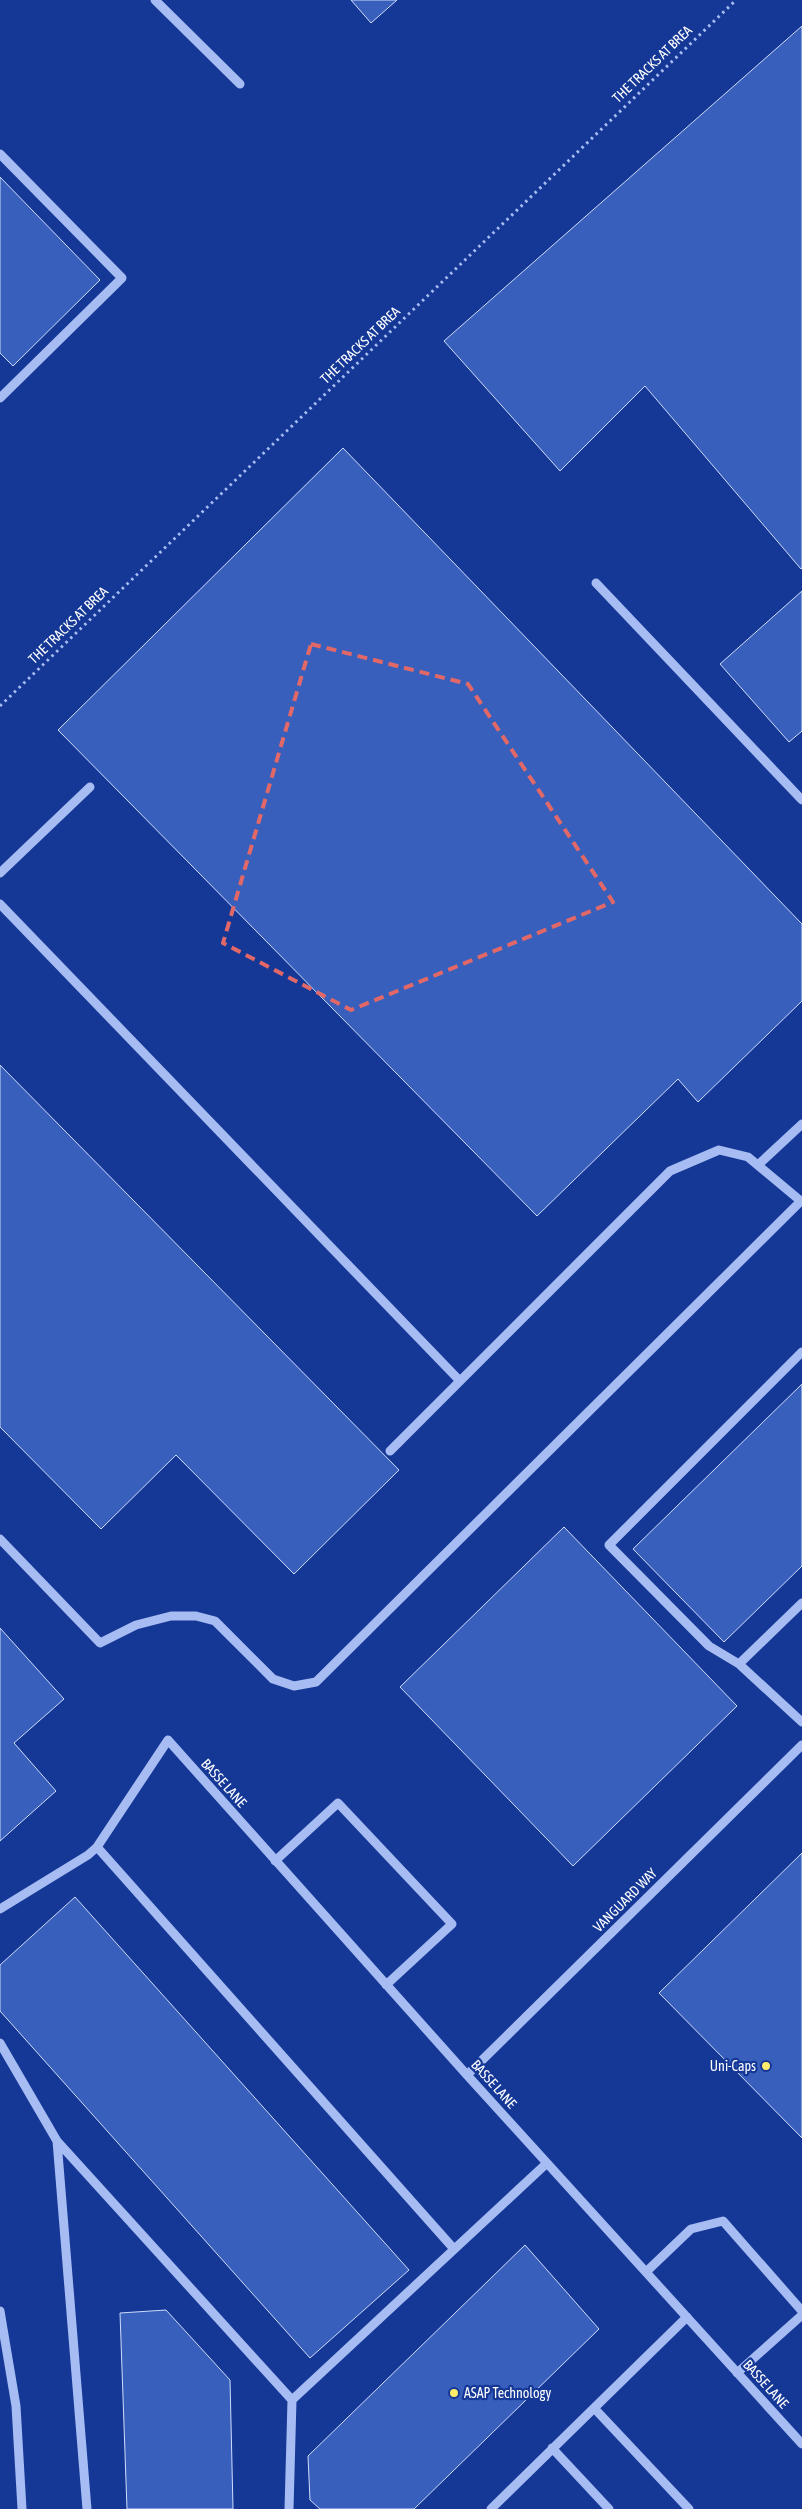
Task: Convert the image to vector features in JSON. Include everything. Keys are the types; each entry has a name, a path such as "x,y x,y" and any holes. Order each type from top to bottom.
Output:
{"street":[{"path":"155,0 240,84"},
{"path":"0,154 122,278 0,398"},
{"path":"596,583 802,800"},
{"path":"0,873 90,787"},
{"path":"0,904 460,1381"},
{"path":"758,1165 802,1124"},
{"path":"0,1539 100,1643 136,1624 171,1616 196,1616 215,1621 273,1679 294,1686 316,1682 802,1202 748,1157 719,1150 670,1171 390,1451"},
{"path":"802,1352 609,1545 709,1646 739,1664 802,1722"},
{"path":"739,1664 802,1602"},
{"name":"BASSE LANE","path":"97,1846 168,1740 547,2164 802,2444"},
{"name":"VANGUARD WAY","path":"467,2075 802,1745"},
{"path":"275,1861 338,1803 452,1924 386,1985"},
{"path":"0,1909 88,1856 97,1846 454,2250"},
{"path":"0,2042 57,2140 292,2400 288,2509"},
{"path":"57,2140 87,2509"},
{"path":"292,2400 547,2164"},
{"path":"646,2272 691,2229 723,2221 802,2313 737,2373"},
{"path":"0,2311 16,2406 22,2509"},
{"path":"491,2509 687,2316"},
{"path":"594,2408 689,2509"},
{"path":"552,2448 609,2509"}],"path":[{"name":"THE TRACKS AT BREA","path":"0,706 736,0"}],"highlighted area":[{"path":"311,644 468,684 613,902 351,1010 223,943"}],"building":[{"path":"351,0 397,0 371,23"},
{"path":"802,26 801,569 645,386 560,471 444,341"},
{"path":"0,177 100,280 13,366 0,353"},
{"path":"343,448 802,924 802,1001 698,1102 678,1079 537,1216 58,730"},
{"path":"802,591 802,731 789,742 720,664"},
{"path":"0,1065 399,1470 294,1574 176,1455 101,1529 0,1427"},
{"path":"802,1384 802,1566 724,1642 633,1549"},
{"path":"564,1527 737,1706 573,1866 400,1687"},
{"path":"0,1628 64,1699 14,1743 56,1791 0,1841"},
{"name":"Uni-Caps","path":"802,1853 802,2138 659,1993"},
{"path":"75,1897 409,2270 310,2358 0,2011 0,1965"},
{"name":"ASAP Technology","path":"525,2245 599,2329 414,2509 320,2509 310,2500 308,2456"},
{"path":"166,2310 230,2380 233,2509 127,2509 120,2313"}],"place":[{"name":"Uni-Caps","path":"766,2066"},
{"name":"ASAP Technology","path":"454,2393"}]}
